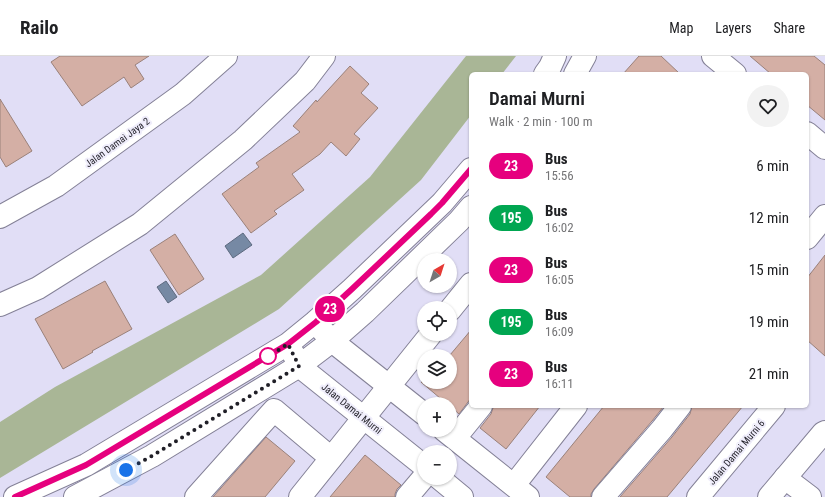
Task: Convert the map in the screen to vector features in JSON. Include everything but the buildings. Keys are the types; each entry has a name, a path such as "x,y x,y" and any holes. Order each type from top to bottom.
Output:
{"street":[{"name":"Jalan Damai Jaya 2","path":"0,217 56,186 183,94 226,56"},
{"path":"0,305 38,288 140,224 243,140 305,82 324,56"},
{"path":"546,72 555,56"},
{"path":"576,72 585,56"},
{"path":"713,56 733,72"},
{"path":"809,135 825,148"},
{"path":"15,497 86,465 288,344 316,322 352,289 442,203 469,171"},
{"path":"75,497 152,456 299,366 332,341 371,307 460,221 469,210"},
{"path":"809,236 825,216"},
{"path":"457,301 469,286"},
{"path":"316,322 332,341 417,408"},
{"path":"300,497 425,341"},
{"name":"Jalan Damai Murni","path":"288,344 299,366 417,460"},
{"path":"457,427 479,408"},
{"path":"453,437 521,491 575,408"},
{"path":"603,497 678,408"},
{"name":"Jalan Damai Murni 6","path":"698,497 772,408"},
{"path":"196,497 274,410 331,458"},
{"path":"769,497 825,432"},
{"path":"785,478 810,497"},
{"path":"407,497 417,485"},
{"path":"447,485 462,497"}],"green space":[{"path":"466,56 516,56 504,72 469,72 469,118 421,180 279,309 0,478 0,422 55,387 261,275 370,177"}],"water":[{"path":"243,233 252,245 233,258 225,246"},
{"path":"166,281 177,297 168,303 157,287"}],"bus line":[{"name":"23","path":"15,497 86,465 288,344 316,322 431,214 469,171"}],"route":[{"path":"126,470 152,456 299,366 288,344 264,359 268,356"}]}
